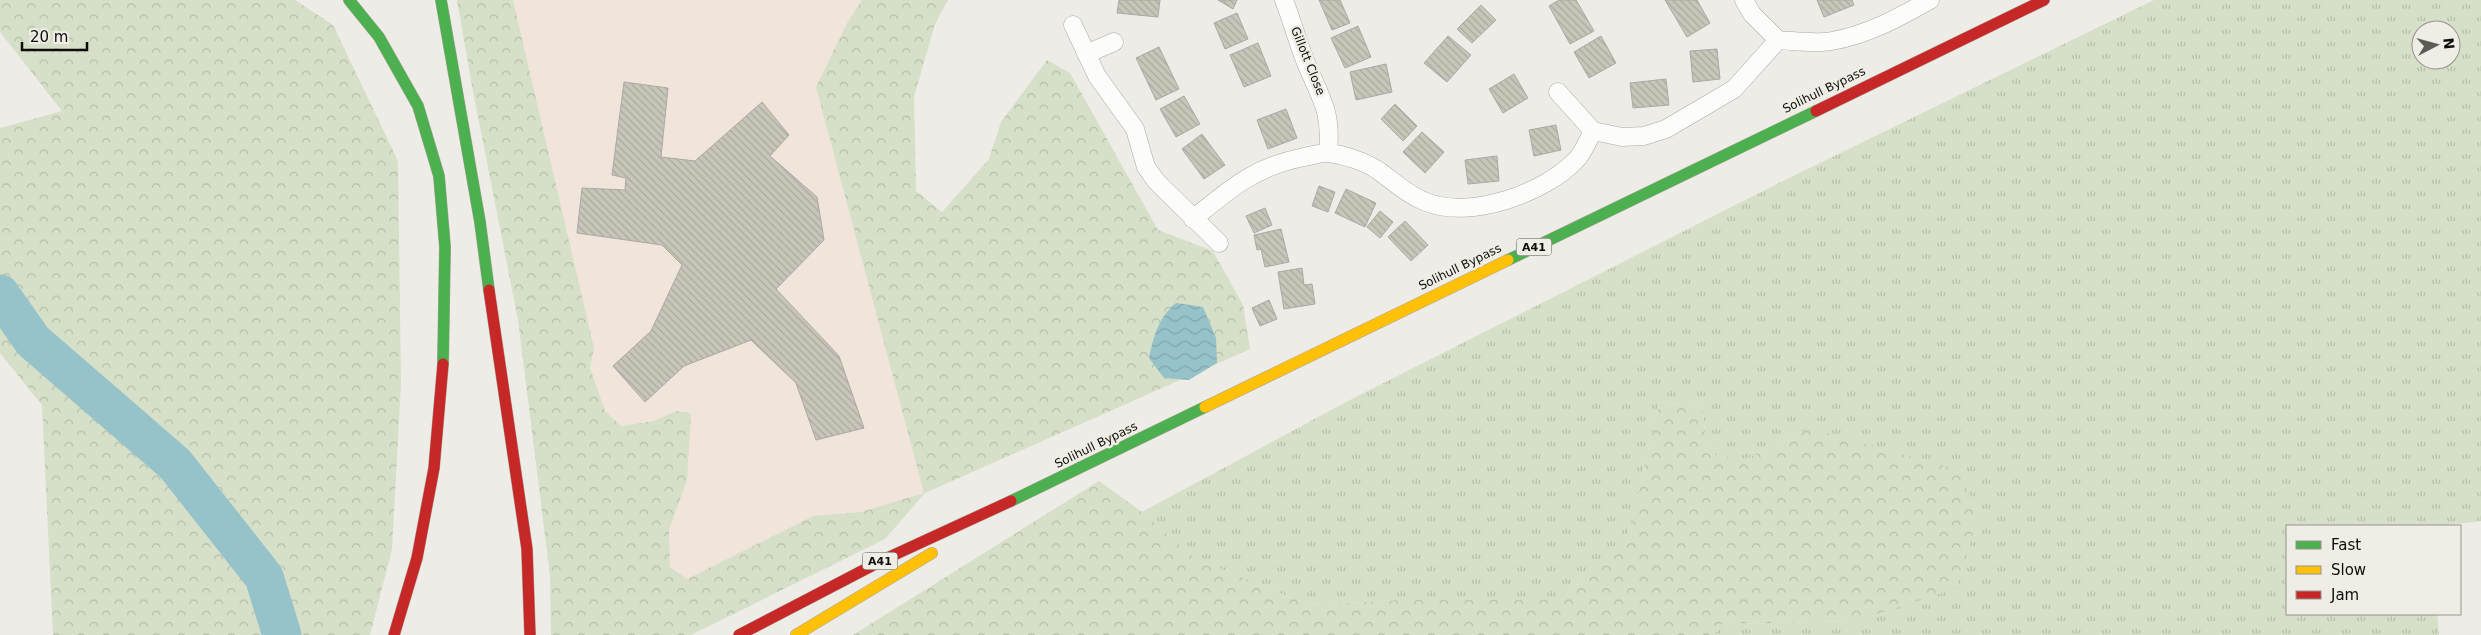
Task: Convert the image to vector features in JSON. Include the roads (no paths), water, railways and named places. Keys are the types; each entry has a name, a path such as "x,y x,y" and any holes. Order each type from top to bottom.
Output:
{"highway":[{"path":"349,0 379,37 418,106 439,176 445,247 444,368 434,468 417,558 394,635"},
{"path":"441,0 480,222 498,361 527,549 530,635"},
{"name":"Solihull Bypass","path":"739,635 883,560 1024,495 2044,0"},
{"name":"Solihull Bypass","path":"796,635 1024,495"}],"street":[{"name":"Gillott Close","path":"1284,0 1306,63 1323,97 1330,131 1328,152"},
{"path":"1744,0 1752,14 1778,40 1832,41 1851,36 1900,16 1930,0"},
{"path":"1073,25 1096,76 1135,129 1146,167 1156,181 1219,244"},
{"path":"1558,92 1593,131 1622,137 1644,136 1666,129 1734,89 1778,40"},
{"path":"1086,54 1114,42"},
{"path":"1193,219 1240,182 1258,171 1287,161 1328,152 1378,170 1402,189 1426,203 1447,207 1485,205 1509,201 1556,178 1577,159 1593,131"}],"water":[{"path":"1176,303 1203,307 1216,338 1217,363 1189,380 1164,378 1149,358 1161,321"}],"waterway":[{"path":"0,294 33,341 175,464 264,577 282,635"}]}
